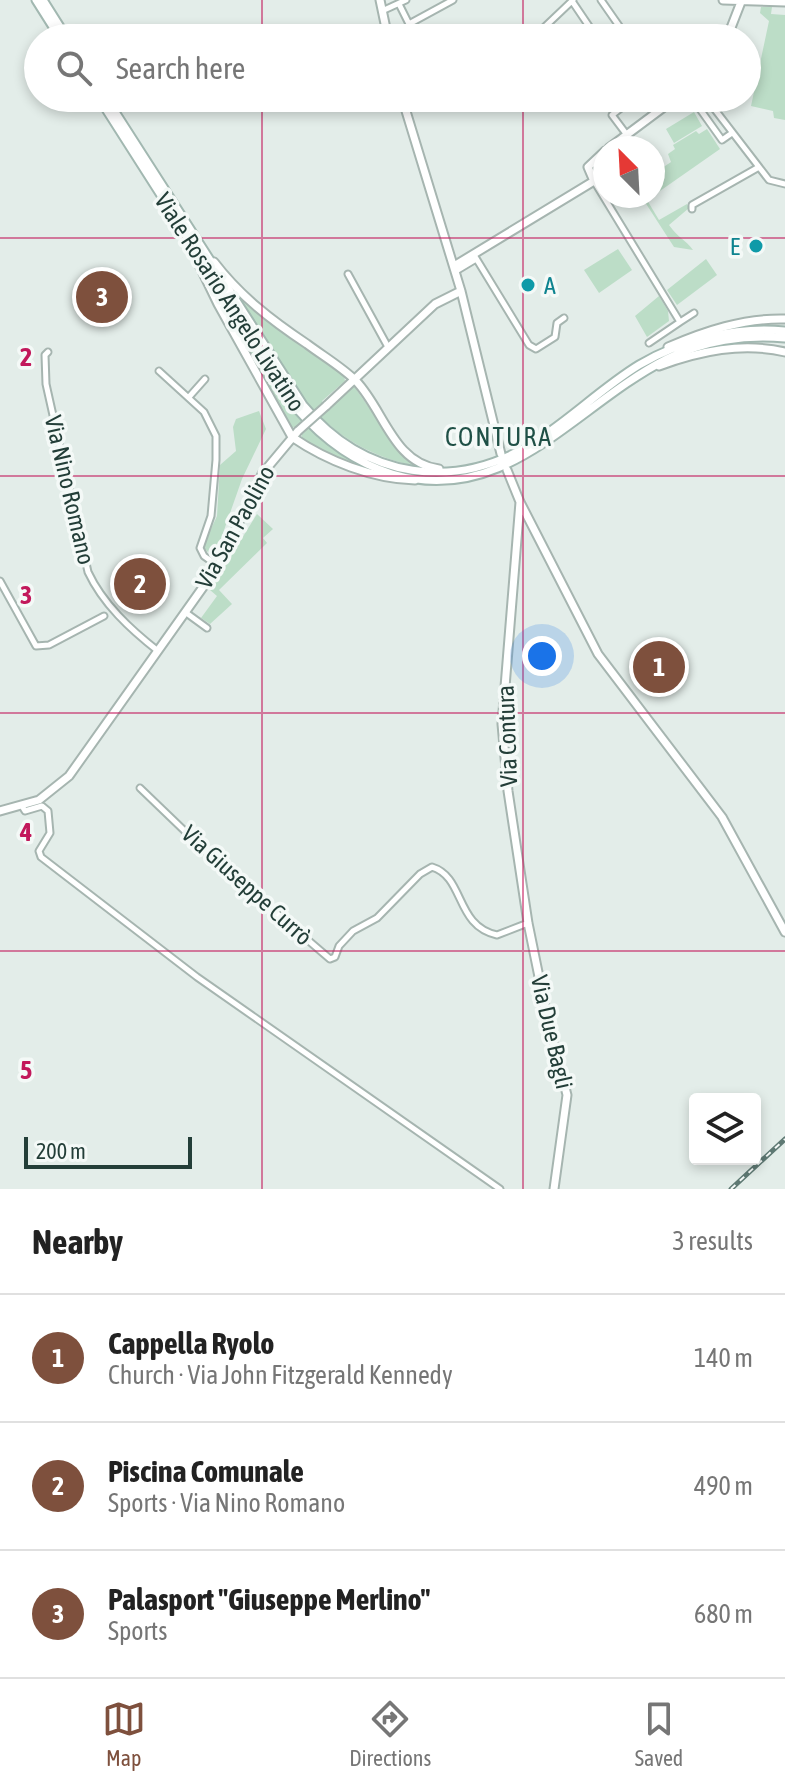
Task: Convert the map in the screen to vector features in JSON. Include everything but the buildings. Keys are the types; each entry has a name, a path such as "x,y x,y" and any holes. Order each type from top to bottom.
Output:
{"street":[{"path":"36,0 51,24"},
{"path":"43,0 58,24"},
{"path":"380,0 385,24"},
{"path":"382,11 406,0"},
{"path":"399,4 409,24 453,0"},
{"path":"601,0 618,24"},
{"path":"723,0 785,2"},
{"path":"548,24 573,1 588,24"},
{"path":"732,24 741,2"},
{"name":"Viale Rosario Angelo Livatino","path":"108,112 292,390 326,430 358,452 394,467 423,473 461,471 494,462 526,447 644,367 706,338 749,331 785,331"},
{"name":"Viale Rosario Angelo Livatino","path":"114,112 266,363 309,423 331,443 384,471 422,481 463,479 514,461 542,445 644,367 707,344 749,337 785,338"},
{"path":"406,112 455,269 501,454"},
{"path":"616,112 612,115 627,135 657,112"},
{"path":"702,112 722,140 732,133"},
{"path":"716,112 769,180 785,184"},
{"path":"692,209 692,205 759,167"},
{"path":"455,269 593,182"},
{"path":"610,208 680,322"},
{"path":"183,226 244,297 354,379 412,459 433,468 461,471"},
{"path":"183,226 218,304 295,434 306,446 373,475 422,481"},
{"path":"475,257 529,345 536,349 555,337 557,323 564,318"},
{"path":"348,274 388,347"},
{"name":"Via San Paolino","path":"0,811 22,806 47,794 69,776 218,566 255,486 267,466 295,434 435,304 461,291"},
{"path":"649,343 694,313"},
{"path":"644,367 666,348 704,332 749,321 785,319"},
{"path":"644,367 719,350 750,348 785,352"},
{"name":"Via Nino Romano","path":"48,352 45,355 46,384 88,572 99,593 114,611 158,651"},
{"path":"159,371 209,419 216,436 211,516 200,548 204,556 218,566"},
{"path":"189,397 205,379"},
{"path":"507,470 520,502 598,654 722,817 785,932"},
{"name":"Via Contura","path":"520,502 502,724 508,791 528,923"},
{"path":"0,581 36,646 49,645 104,616"},
{"path":"185,612 207,628"},
{"name":"Via Giuseppe Currò","path":"140,788 218,863 330,959 335,957 339,946 353,931 377,918 420,874 432,867 448,878 477,928 497,935 528,923"},
{"path":"22,806 25,811 42,806 48,811 50,833 39,851 41,857 197,977 500,1189"},
{"name":"Via Due Bagli","path":"528,923 567,1095 554,1189"}],"green space":[{"path":"761,7 772,7 771,14 785,15 785,120 774,118 773,111 761,108 761,59 769,21 760,13"},
{"path":"694,112 702,126 674,143 666,129"},
{"path":"707,129 720,149 665,188 665,166 671,162 668,154 675,149 673,145 696,131 699,134"},
{"path":"687,204 689,208 669,225 693,250 674,247 649,208 659,220"},
{"path":"618,249 632,270 599,293 584,270"},
{"path":"706,259 717,275 677,305 667,290"},
{"path":"234,291 257,313 344,375 345,381 322,401 328,410 354,386 401,454 415,466 380,455 351,441 326,422 286,376"},
{"path":"659,296 668,311 669,321 647,337 635,316"},
{"path":"221,301 306,426 340,454 372,472 309,445 301,439 302,435 295,427 291,428"},
{"path":"259,411 266,429 242,479 216,553 210,554 204,544 217,516 220,465 236,451 233,427 236,419"},
{"path":"257,514 273,529 263,538 267,543 219,590 232,604 210,624 201,618 217,596 210,590"}],"railway":[{"path":"731,1189 785,1139"}],"place":[{"name":"E","path":"756,246"},
{"name":"A","path":"528,285"},
{"name":"Palasport \"Giuseppe Merlino\"","path":"102,297"},
{"name":"Piscina Comunale","path":"140,584"},
{"name":"Cappella Ryolo","path":"659,667"}],"district":[{"name":"CONTURA","path":"499,437"}]}
